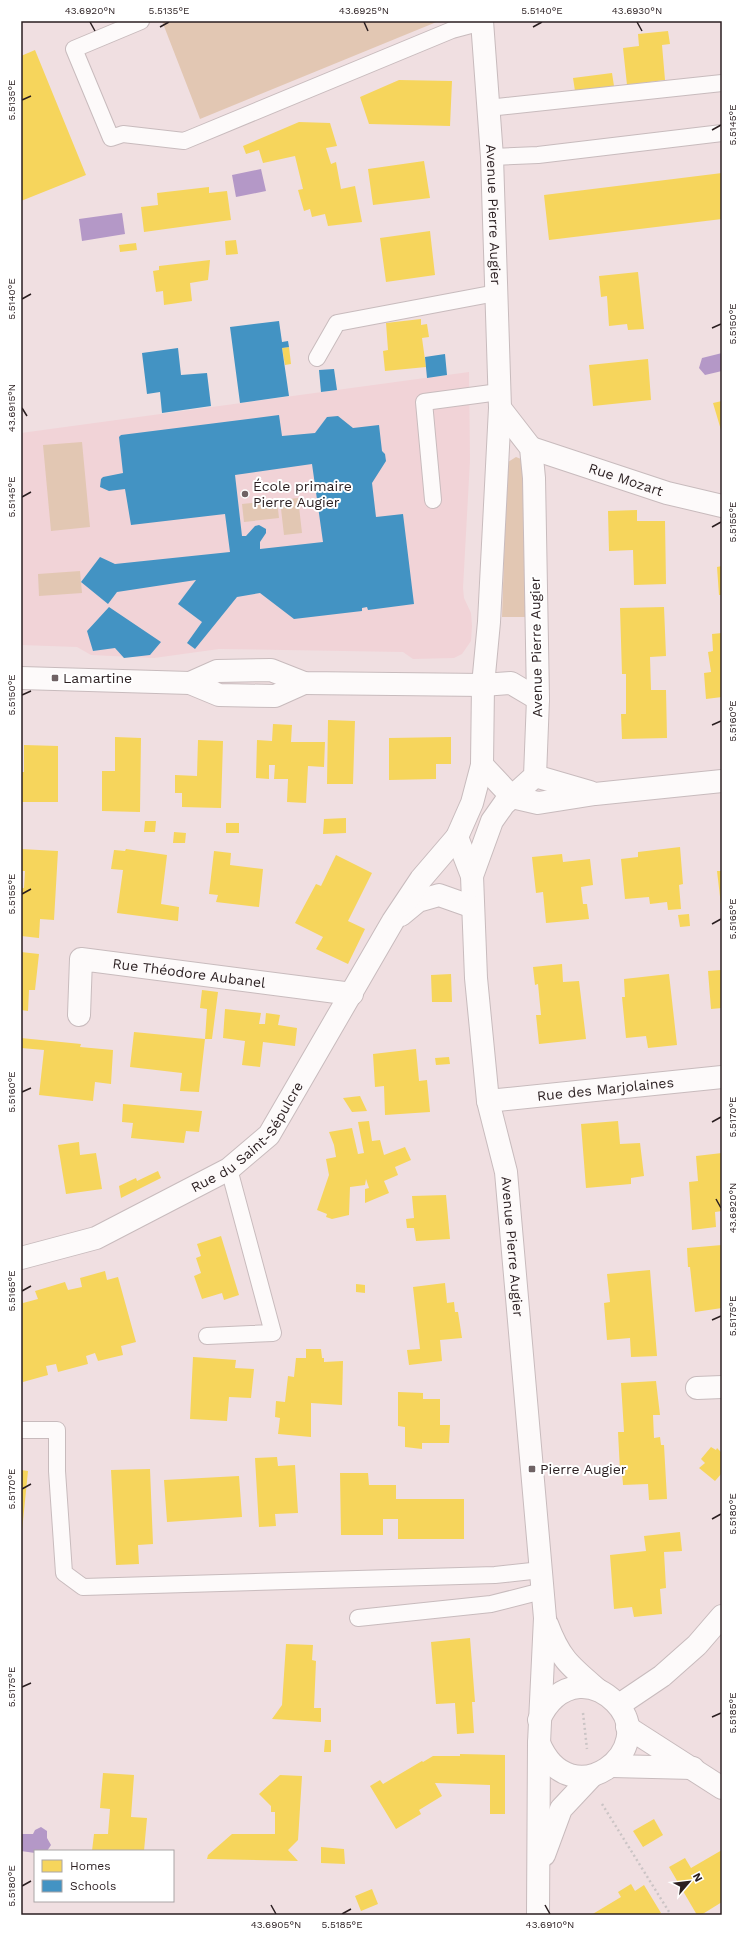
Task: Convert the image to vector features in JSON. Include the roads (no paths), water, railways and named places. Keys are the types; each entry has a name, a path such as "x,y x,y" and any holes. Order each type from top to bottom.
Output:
{"street":[{"name":"Avenue Pierre Augier","path":"482,21 492,157 500,400 489,622 483,685 482,765 472,803 457,837 472,876 476,978 488,1101 506,1172 545,1618 539,1720 539,1868"},
{"path":"500,400 531,448"},
{"name":"Avenue Pierre Augier","path":"472,876 492,821 504,804 535,776 538,700 534,478 531,448"},
{"name":"Rue Mozart","path":"531,448 667,493 722,506"},
{"path":"21,678 190,683 217,671 271,670 304,683 483,685 511,683 538,700"},
{"path":"482,765 512,797 538,803 595,794 722,781"},
{"path":"535,776 595,794"},
{"name":"Rue du Saint-Sépulcre","path":"21,1258 96,1238 229,1169 269,1136 352,994 392,921 421,879 457,837"},
{"name":"Rue du Saint-Sépulcre","path":"392,921 418,902 439,895 473,908"},
{"name":"Rue Théodore Aubanel","path":"79,1015 81,959 352,994"},
{"name":"Rue des Marjolaines","path":"488,1101 722,1077"},
{"path":"696,1388 722,1388"},
{"path":"539,1743 550,1763 558,1770 580,1777 591,1777 602,1773 612,1766 621,1755 626,1742 628,1727 625,1716 619,1706 662,1676 697,1645 722,1616"},
{"name":"Avenue Pierre Augier","path":"545,1618 556,1647 572,1668 589,1688 609,1696 619,1706"},
{"path":"539,1720 545,1707 554,1697 566,1690 589,1688"},
{"path":"628,1727 722,1788"},
{"path":"612,1766 693,1768"},
{"path":"538,1915 539,1868 561,1809 591,1777"}],"lane":[{"path":"141,21 74,49 111,138 124,134 184,141 452,30 482,21"},
{"path":"488,108 722,83"},
{"path":"492,157 538,155 722,133"},
{"path":"317,358 337,323 496,293"},
{"path":"433,500 424,402 500,400"},
{"path":"206,1336 273,1333 229,1169"},
{"path":"21,1430 57,1430 57,1471 64,1573 83,1587 495,1575 542,1581"},
{"path":"358,1618 491,1604 542,1581"}],"place":[{"name":"École primaire Pierre Augier","path":"245,494"},
{"name":"Lamartine","path":"55,678"},
{"name":"Pierre Augier","path":"532,1469"}]}
